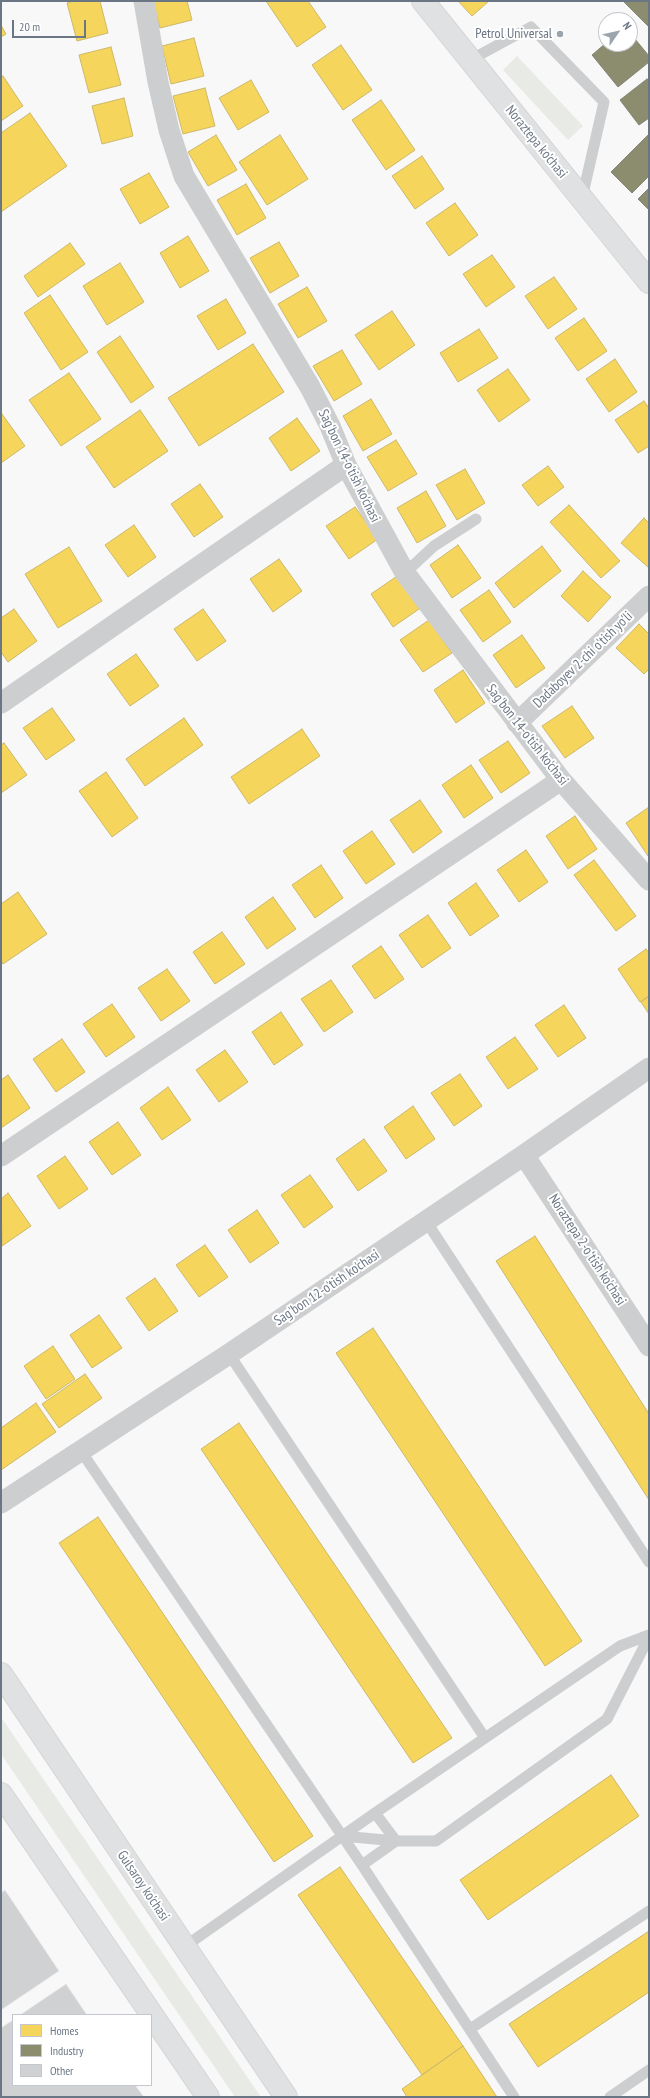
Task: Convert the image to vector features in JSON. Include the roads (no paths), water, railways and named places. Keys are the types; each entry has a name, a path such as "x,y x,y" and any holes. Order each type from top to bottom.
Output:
{"main road":[{"name":"Noraztepa ko'chasi","path":"423,1 649,282"},
{"name":"Gulsaroy ko'chasi","path":"1,1674 286,2097"},
{"path":"1,1794 151,2014"},
{"path":"152,2015 208,2097"}],"street":[{"name":"Sag'bon 14-o'tish ko'chasi","path":"144,1 158,82 169,130 184,176 310,387 330,426 346,465 404,573 561,780 649,880"},
{"path":"1,703 346,465"},
{"name":"Dadaboyev 2-chi o'tish yo'li","path":"517,723 647,603"},
{"path":"1,1156 561,780"},
{"name":"Sag'bon 12-o'tish ko'chasi","path":"1,1503 229,1354 524,1155 649,1068"},
{"name":"Noraztepa 2-oʻtish ko'chasi","path":"524,1155 649,1346"}],"lane":[{"path":"470,60 531,27 604,102 582,199"},
{"path":"404,573 434,546 476,519"},
{"path":"426,1221 649,1562"},
{"path":"229,1354 485,1738"},
{"path":"81,1451 342,1836 514,2097"},
{"path":"342,1836 396,1841 436,1841 607,1719 649,1636"},
{"path":"184,1947 375,1813 620,1646 649,1636"},
{"path":"375,1813 396,1841"},
{"path":"362,1866 396,1841"},
{"path":"470,2029 649,1911"},
{"path":"610,2097 649,2070"}],"place":[{"name":"Petrol Universal","path":"560,34"}]}
